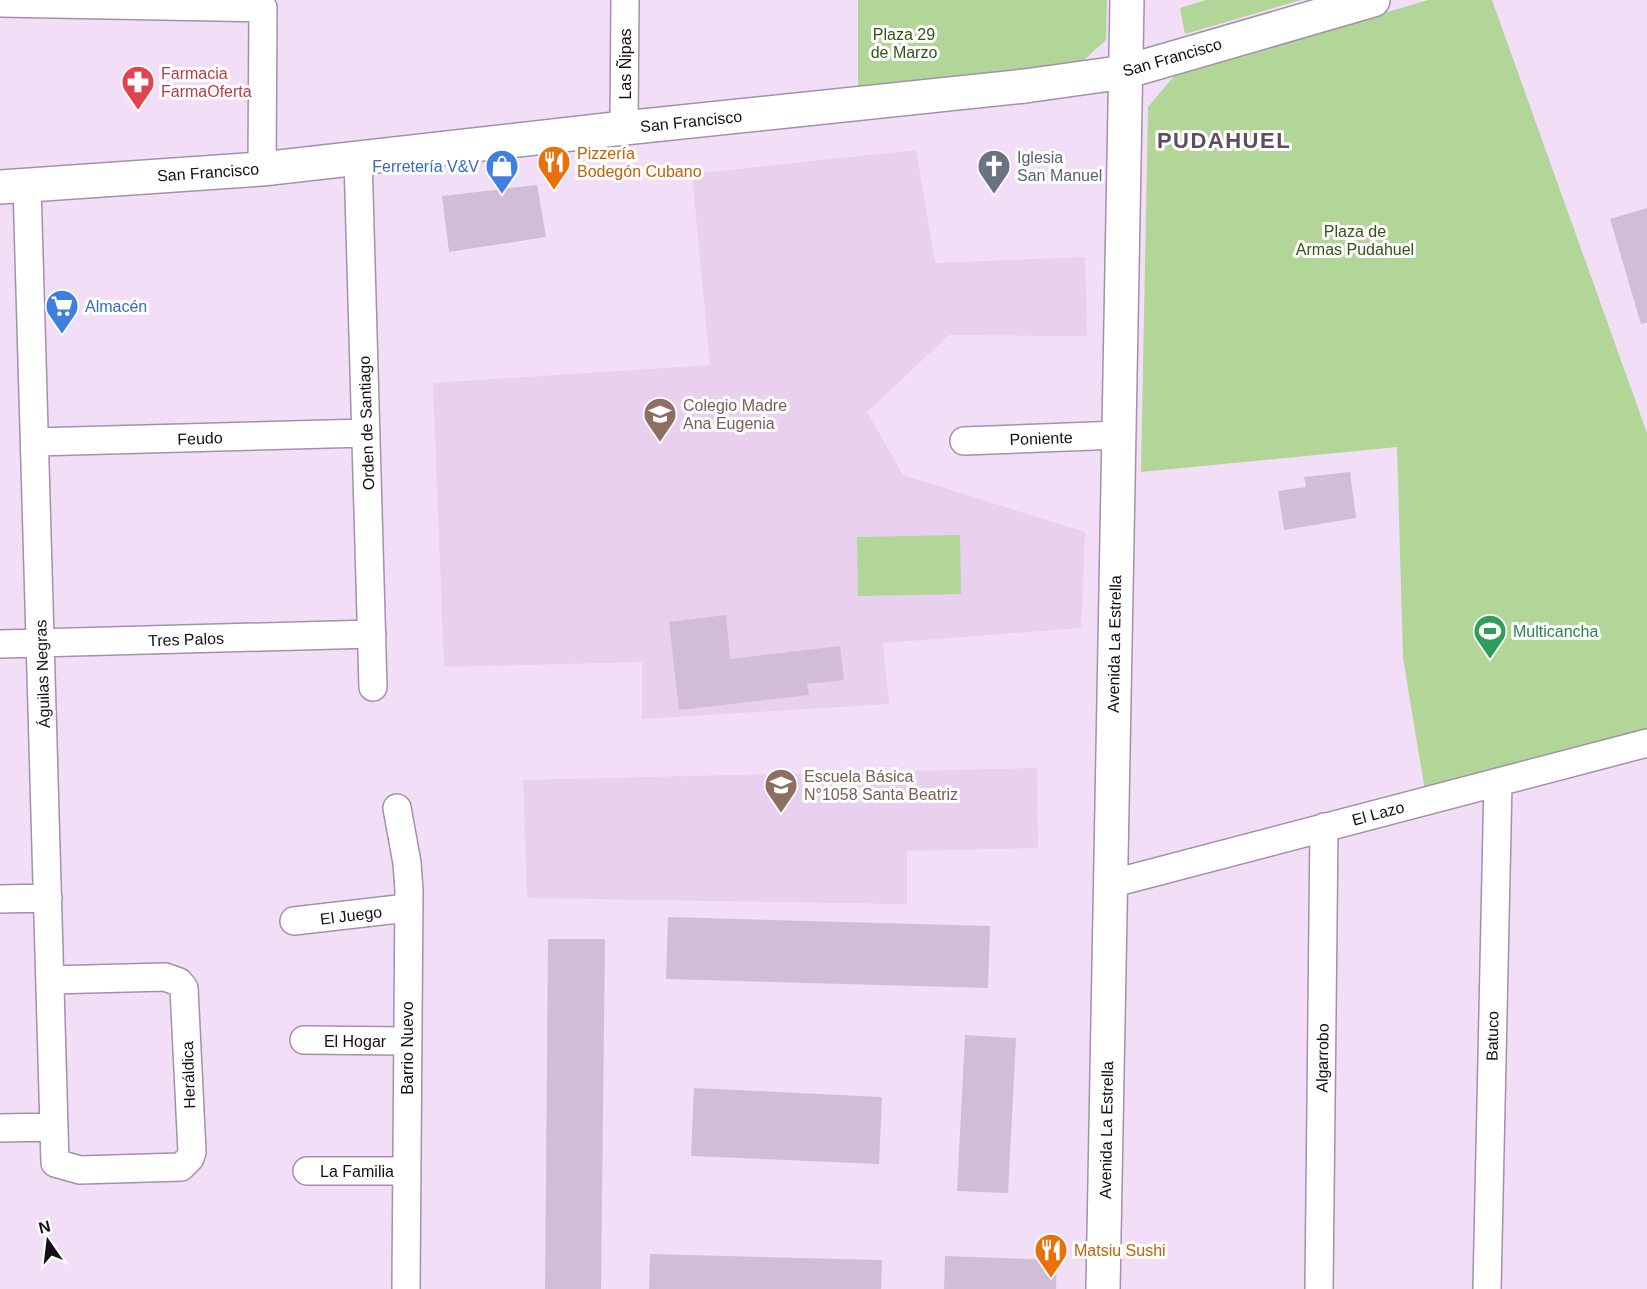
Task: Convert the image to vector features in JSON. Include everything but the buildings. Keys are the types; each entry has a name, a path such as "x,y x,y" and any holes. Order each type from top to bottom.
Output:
{"main road":[{"name":"Avenida La Estrella","path":"1103,1289 1127,0"},
{"name":"San Francisco","path":"14,186 262,168 1014,87 1125,72 1372,0"}],"street":[{"name":"Las Ñipas","path":"624,128 625,0"},
{"path":"0,3 261,4 262,168"},
{"name":"Orden de Santiago","path":"358,158 373,687"},
{"name":"Águilas Negras","path":"14,186 35,442 55,1163"},
{"name":"Feudo","path":"35,442 366,433"},
{"name":"Poniente","path":"964,441 1119,435"},
{"name":"Tres Palos","path":"0,644 372,634"},
{"name":"El Lazo","path":"1110,884 1647,743"},
{"name":"Batuco","path":"1487,1289 1498,782"},
{"name":"Barrio Nuevo","path":"397,808 408,871 406,1289"},
{"name":"Algarrobo","path":"1319,1289 1324,827"},
{"path":"0,899 48,898"},
{"name":"El Juego","path":"294,921 408,908"},
{"name":"Heráldica","path":"50,980 165,977 178,982 183,988 192,1152 187,1163 175,1169 80,1170 55,1163"},
{"name":"El Hogar","path":"304,1040 407,1041"},
{"path":"0,1128 54,1127"},
{"name":"La Familia","path":"307,1171 406,1171"}],"shaded area":[{"name":"Colegio Madre Ana Eugenia","path":"916,150 935,263 1085,257 1087,336 949,335 867,412 903,475 1085,532 1081,628 883,643 889,704 642,719 642,662 444,667 433,383 710,365 692,174"},
{"name":"Escuela Básica N°1058 Santa Beatriz","path":"1037,768 1038,848 907,851 907,904 527,898 523,780"}],"green space":[{"name":"Plaza 29 de Marzo","path":"858,0 1107,0 1106,40 1075,68 858,93"},
{"path":"1206,0 1301,0 1185,34 1180,8"},
{"name":"Plaza de Armas Pudahuel","path":"1428,0 1492,0 1647,433 1647,730 1425,791 1403,658 1397,447 1141,472 1148,107 1175,75"},
{"path":"960,535 961,594 858,596 857,537"}],"place":[{"name":"Farmacia FarmaOferta","path":"138,111"},
{"name":"Pizzería Bodegón Cubano","path":"554,191"},
{"name":"Ferretería V&V","path":"502,195"},
{"name":"Iglesia San Manuel","path":"994,195"},
{"name":"Almacén","path":"62,335"},
{"name":"Colegio Madre Ana Eugenia","path":"660,443"},
{"name":"Multicancha","path":"1490,660"},
{"name":"Escuela Básica N°1058 Santa Beatriz","path":"781,814"},
{"name":"Matsiu Sushi","path":"1051,1279"}],"district":[{"name":"PUDAHUEL","path":"1224,140"}]}
